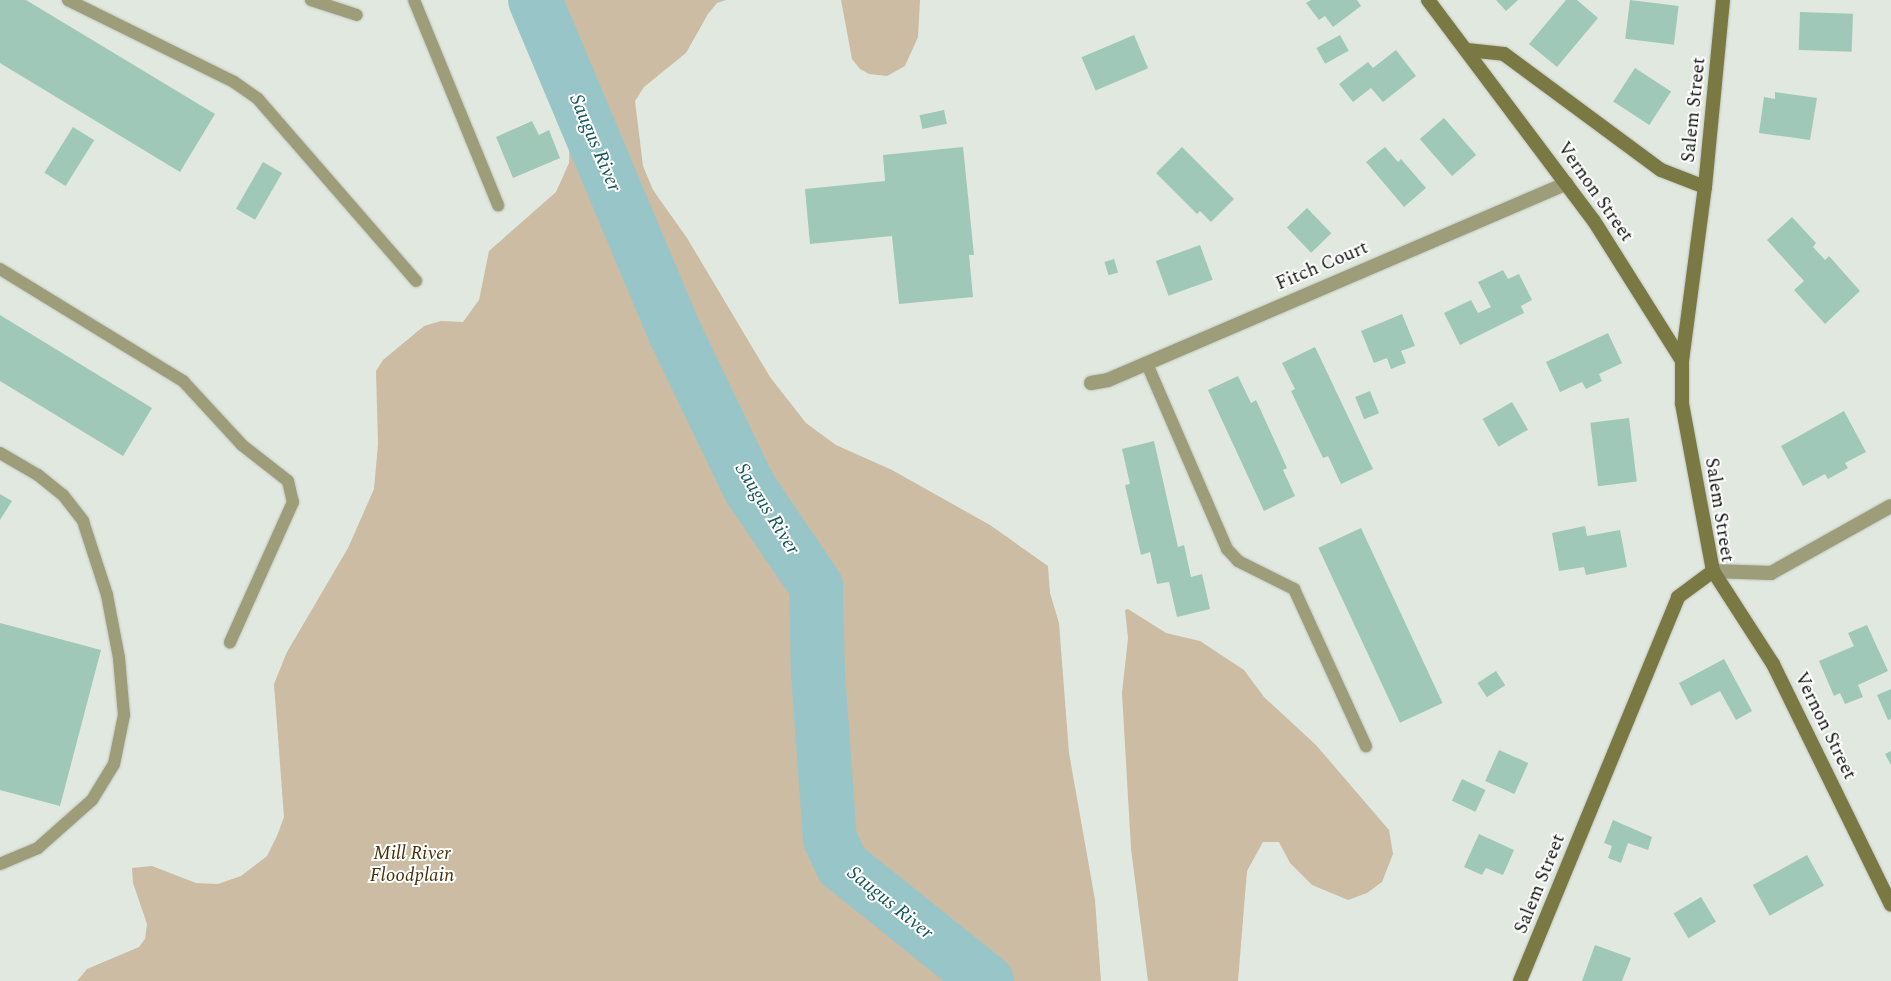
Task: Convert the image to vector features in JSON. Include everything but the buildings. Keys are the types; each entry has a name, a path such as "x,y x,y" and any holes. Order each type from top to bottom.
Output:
{"main road":[{"name":"Vernon Street","path":"1428,0 1468,50 1567,183 1682,361"},
{"name":"Salem Street","path":"1520,981 1678,597 1713,571 1682,403 1682,361 1705,187 1723,0"},
{"name":"Vernon Street","path":"1468,50 1493,50 1504,54 1661,170 1705,187"},
{"name":"Vernon Street","path":"1713,571 1773,664 1891,905"}],"street":[{"name":"Fitch Court","path":"1091,383 1108,380 1147,364 1567,183"},
{"path":"1713,571 1771,573 1891,506"}],"lane":[{"path":"68,0 234,82 258,99 416,281"},
{"path":"311,0 357,15"},
{"path":"414,0 498,205"},
{"path":"0,269 183,381 242,446 288,482 293,502 230,642"},
{"path":"1147,364 1227,549 1238,561 1294,589 1366,746"},
{"path":"0,453 38,475 63,495 83,521 97,557 108,604 119,658 124,715 114,764 92,800 38,848 0,864"}],"green space":[{"name":"Mill River Floodplain","path":"518,0 726,0 717,3 708,14 686,53 644,87 635,101 643,166 653,190 687,238 770,377 806,423 836,445 892,470 990,525 1048,566 1050,593 1059,623 1069,753 1095,900 1101,981 77,981 87,969 139,947 145,939 147,924 133,883 132,868 152,866 196,883 218,884 241,876 267,856 277,836 284,817 274,684 287,652 348,548 374,489 378,444 376,371 383,360 424,326 441,321 463,322 479,300 489,251 556,192 569,163 570,133 560,91"},
{"path":"841,0 920,0 918,37 905,66 887,76 869,74 860,69 852,59"},
{"path":"1128,609 1166,633 1200,641 1244,670 1264,697 1316,745 1389,830 1393,854 1382,882 1367,893 1348,900 1312,885 1290,863 1279,842 1263,842 1247,871 1238,981 1148,981 1131,849 1122,693 1128,638 1125,610"}],"waterway":[{"name":"Saugus River","path":"535,0 675,333 749,487 816,586 818,673 830,839 842,865 987,981"}]}
